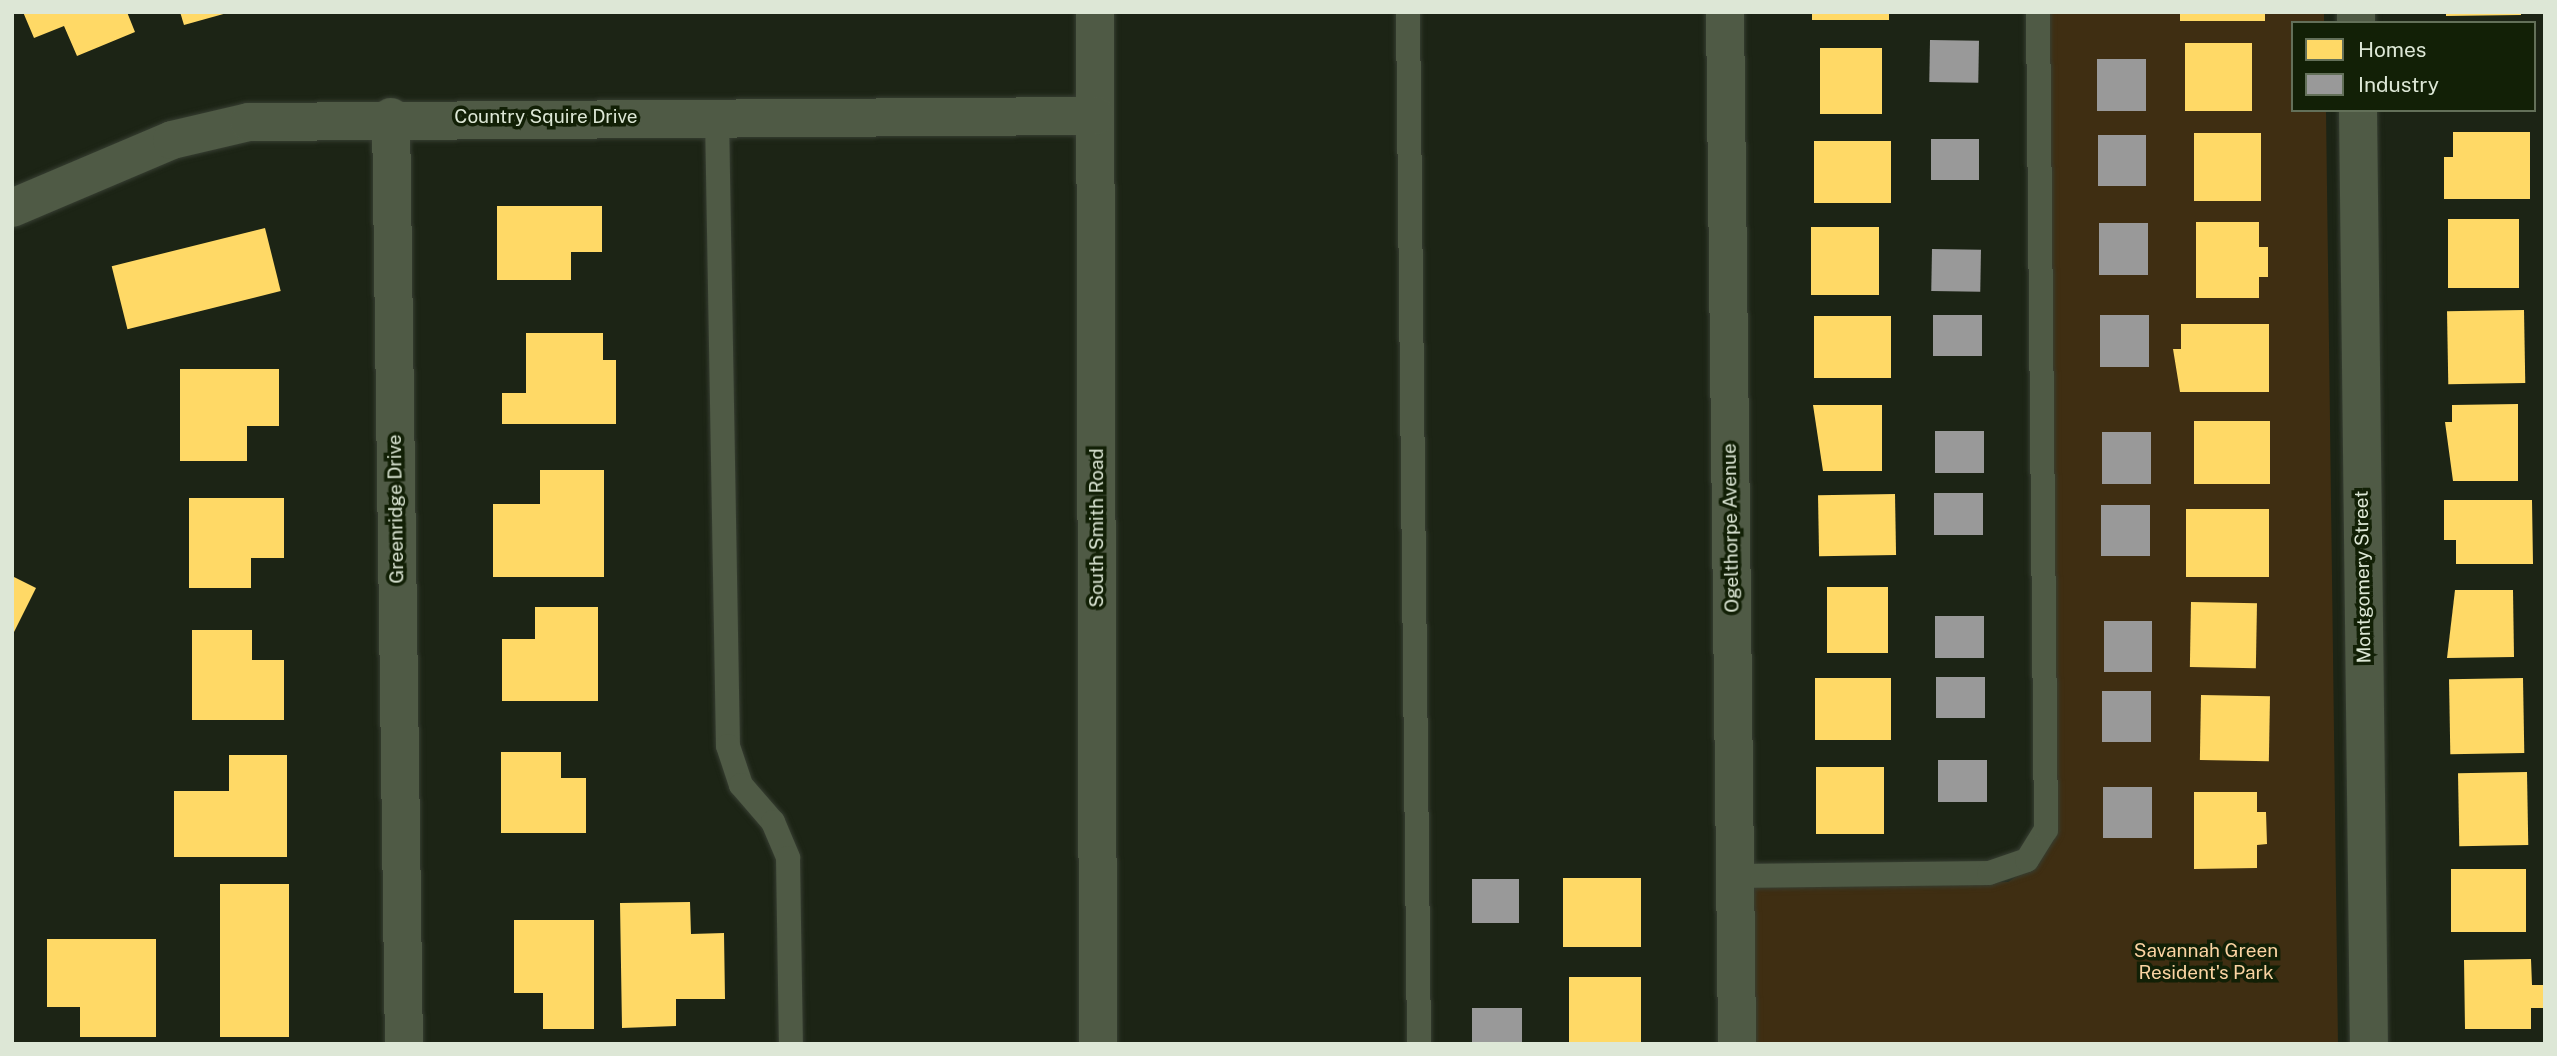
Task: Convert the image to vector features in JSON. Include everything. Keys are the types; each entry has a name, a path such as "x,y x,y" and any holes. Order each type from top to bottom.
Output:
{"street":[{"name":"South Smith Road","path":"1095,12 1098,1044"},
{"name":"Ogelthorpe Avenue","path":"1724,12 1737,1044"},
{"name":"Montgomery Street","path":"2357,112 2369,1044"},
{"name":"Country Squire Drive","path":"12,208 172,140 249,122 391,117 1095,116"},
{"name":"Greenridge Drive","path":"391,117 404,1044"}],"lane":[{"path":"1408,12 1419,1044"},
{"path":"1736,876 1990,873 2026,860 2046,830 2038,12"},
{"path":"717,117 728,746 741,785 773,822 788,858 791,1044"}],"green space":[{"name":"Savannah Green Resident's Park","path":"2046,12 2324,12 2324,21 2291,21 2291,112 2326,112 2338,1044 1749,1044 1747,886 2008,882 2041,860"}],"building: Homes":[{"path":"23,12 127,12 135,32 77,56 64,26 34,38"},
{"path":"180,12 227,12 227,13 184,25"},
{"path":"1812,12 1889,12 1889,20 1812,20"},
{"path":"2180,12 2265,12 2265,21 2180,21"},
{"path":"2446,12 2521,12 2521,15 2446,16"},
{"path":"2185,43 2252,43 2252,111 2185,111"},
{"path":"1820,48 1882,48 1882,114 1820,114"},
{"path":"2453,132 2530,132 2530,199 2444,199 2444,157 2453,157"},
{"path":"2194,133 2261,133 2261,201 2194,201"},
{"path":"1814,141 1891,141 1891,203 1814,203"},
{"path":"497,206 602,206 602,252 571,252 571,280 497,280"},
{"path":"2448,219 2519,219 2519,288 2448,288"},
{"path":"2196,222 2259,222 2259,247 2268,247 2268,277 2259,277 2259,298 2196,298"},
{"path":"1811,227 1879,227 1879,295 1811,295"},
{"path":"265,228 281,291 127,329 112,266"},
{"path":"2524,310 2525,383 2448,384 2447,311"},
{"path":"1814,316 1891,316 1891,378 1814,378"},
{"path":"2181,324 2269,324 2269,392 2180,392 2173,349 2181,349"},
{"path":"526,333 603,333 603,360 616,360 616,424 502,424 502,393 526,393"},
{"path":"180,369 279,369 279,426 247,426 247,461 180,461"},
{"path":"2518,404 2518,481 2453,481 2445,422 2452,422 2452,405"},
{"path":"1813,405 1882,405 1882,471 1823,471"},
{"path":"2194,421 2270,421 2270,484 2194,484"},
{"path":"540,470 604,470 604,577 493,577 493,504 540,504"},
{"path":"1895,494 1896,555 1819,556 1818,495"},
{"path":"189,498 284,498 284,558 251,558 251,588 189,588"},
{"path":"2444,500 2532,500 2533,564 2456,564 2456,540 2444,540"},
{"path":"2186,509 2269,509 2269,577 2186,577"},
{"path":"12,576 36,588 12,636"},
{"path":"1827,587 1888,587 1888,653 1827,653"},
{"path":"2455,590 2513,590 2514,657 2447,658"},
{"path":"2191,602 2257,603 2256,668 2190,667"},
{"path":"535,607 598,607 598,701 502,701 502,639 535,639"},
{"path":"192,630 252,630 252,660 284,660 284,720 192,720"},
{"path":"1815,678 1891,678 1891,740 1815,740"},
{"path":"2523,678 2524,753 2450,754 2449,679"},
{"path":"2201,695 2270,696 2269,761 2200,760"},
{"path":"501,752 561,752 561,778 586,778 586,833 501,833"},
{"path":"229,755 287,755 287,857 174,857 174,791 229,791"},
{"path":"1816,767 1884,767 1884,834 1816,834"},
{"path":"2527,772 2528,845 2459,846 2458,773"},
{"path":"2194,792 2257,792 2257,812 2266,812 2267,844 2257,845 2257,868 2194,869"},
{"path":"2451,869 2526,869 2526,932 2451,932"},
{"path":"1563,878 1641,878 1641,947 1563,947"},
{"path":"220,884 289,884 289,1037 220,1037"},
{"path":"690,902 691,934 724,933 725,999 676,999 676,1026 622,1028 620,903"},
{"path":"514,920 594,920 594,1029 543,1029 543,993 514,993"},
{"path":"47,939 156,939 156,1037 80,1037 80,1007 47,1007"},
{"path":"2531,959 2532,985 2544,985 2544,1008 2531,1008 2531,1029 2465,1029 2464,960"},
{"path":"1569,977 1641,977 1641,1044 1569,1044"}],"building: Industry":[{"path":"1930,40 1979,41 1978,83 1929,82"},
{"path":"2097,59 2146,59 2146,111 2097,111"},
{"path":"2098,135 2146,135 2146,186 2098,186"},
{"path":"1931,139 1979,139 1979,180 1931,180"},
{"path":"2099,223 2148,223 2148,275 2099,275"},
{"path":"1932,249 1981,250 1980,292 1931,291"},
{"path":"1933,315 1982,315 1982,356 1933,356"},
{"path":"2100,315 2149,315 2149,367 2100,367"},
{"path":"1935,431 1984,431 1984,473 1935,473"},
{"path":"2102,432 2151,432 2151,484 2102,484"},
{"path":"1934,493 1983,493 1983,535 1934,535"},
{"path":"2101,505 2150,505 2150,556 2101,556"},
{"path":"1935,616 1984,616 1984,658 1935,658"},
{"path":"2104,621 2152,621 2152,672 2104,672"},
{"path":"1936,677 1985,677 1985,718 1936,718"},
{"path":"2102,691 2151,691 2151,742 2102,742"},
{"path":"1938,760 1987,760 1987,802 1938,802"},
{"path":"2103,787 2152,787 2152,838 2103,838"},
{"path":"1472,879 1519,879 1519,923 1472,923"},
{"path":"1472,1008 1522,1008 1522,1044 1472,1044"}]}
